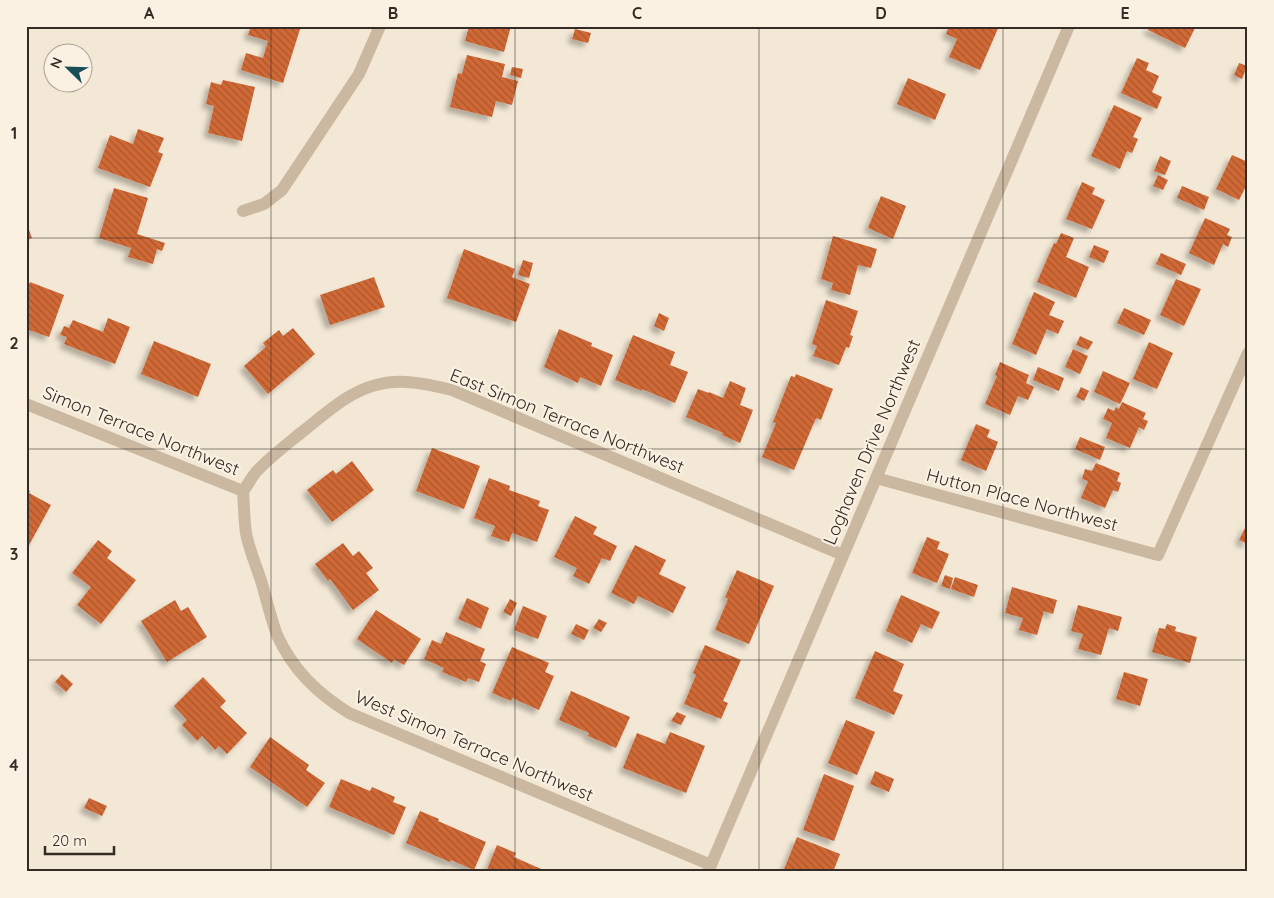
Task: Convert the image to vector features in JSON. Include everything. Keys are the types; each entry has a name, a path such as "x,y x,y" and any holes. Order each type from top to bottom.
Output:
{"street":[{"path":"243,211 264,204 282,190 359,74 380,26"},
{"name":"Loghaven Drive Northwest","path":"709,868 1069,26"},
{"name":"Hutton Place Northwest","path":"876,478 1158,555 1248,353"},
{"name":"East Simon Terrace Northwest","path":"244,491 254,474 270,458 332,408 353,394 376,385 400,382 425,383 452,390 844,555"},
{"name":"Simon Terrace Northwest","path":"26,404 244,491"},
{"name":"West Simon Terrace Northwest","path":"244,491 246,533 277,634 286,654 316,690 349,713 709,868"}],"building":[{"path":"251,26 301,26 283,83 241,70 246,53 263,58 268,41 248,35"},
{"path":"469,26 511,26 504,52 465,41"},
{"path":"949,26 999,26 980,70 949,57 957,39 946,34"},
{"path":"1149,26 1196,26 1185,48 1148,30"},
{"path":"575,29 591,33 588,43 572,39"},
{"path":"467,55 505,64 502,77 518,81 512,105 496,101 492,117 450,107 458,73 462,74"},
{"path":"1137,58 1149,63 1146,70 1159,76 1152,92 1162,97 1157,109 1121,93"},
{"path":"1239,63 1247,66 1242,79 1234,75"},
{"path":"512,67 523,69 521,78 510,75"},
{"path":"908,78 946,94 935,120 897,104"},
{"path":"223,80 255,87 242,141 208,133 214,106 206,104 211,82 221,85"},
{"path":"1114,105 1142,118 1133,137 1138,139 1132,153 1127,151 1120,169 1091,156"},
{"path":"138,129 164,138 158,152 163,154 150,187 98,168 110,135 133,144"},
{"path":"1232,155 1248,162 1248,182 1239,200 1216,189"},
{"path":"1160,156 1171,161 1165,175 1154,171"},
{"path":"1158,175 1168,180 1163,190 1153,186"},
{"path":"1082,182 1095,188 1092,194 1105,200 1092,229 1066,219"},
{"path":"1182,186 1209,197 1204,210 1177,198"},
{"path":"114,188 148,198 137,234 165,243 162,251 157,249 153,264 128,257 131,248 99,238"},
{"path":"881,196 906,206 893,239 868,228"},
{"path":"1205,218 1230,229 1227,235 1232,237 1228,247 1223,244 1214,265 1189,253"},
{"path":"26,222 32,238 26,240"},
{"path":"1061,233 1074,238 1066,257 1089,267 1076,298 1037,282 1054,243 1056,244"},
{"path":"833,236 877,249 871,268 858,265 850,295 831,290 833,283 821,279"},
{"path":"1094,245 1109,251 1104,263 1089,257"},
{"path":"464,249 515,269 512,277 530,284 516,322 447,298"},
{"path":"1161,253 1186,264 1181,275 1156,264"},
{"path":"523,260 533,263 529,278 518,275"},
{"path":"374,277 385,307 330,325 320,295"},
{"path":"1176,279 1201,289 1184,326 1160,315"},
{"path":"30,282 64,295 49,337 26,329 26,293"},
{"path":"1034,292 1055,302 1049,315 1064,321 1058,334 1047,329 1036,355 1012,344"},
{"path":"826,300 858,311 850,335 853,336 849,348 846,347 839,365 813,356 817,346 812,344"},
{"path":"1124,308 1151,320 1144,335 1117,323"},
{"path":"659,313 669,318 664,331 654,326"},
{"path":"108,318 130,327 115,364 64,344 67,337 60,335 64,326 69,328 73,320 103,332"},
{"path":"293,328 315,354 268,394 244,366 266,347 263,343 279,330 283,336"},
{"path":"559,329 592,343 591,346 613,355 601,386 580,377 578,383 544,367"},
{"path":"633,335 675,352 670,365 688,372 675,403 615,380"},
{"path":"1080,336 1093,342 1088,350 1076,345"},
{"path":"154,341 211,364 198,397 141,374"},
{"path":"1149,342 1173,353 1157,389 1133,379"},
{"path":"1073,349 1088,356 1080,374 1065,367"},
{"path":"1000,362 1029,375 1026,383 1034,387 1028,400 1018,396 1010,415 985,404 997,376 995,375"},
{"path":"1038,367 1064,378 1059,391 1033,380"},
{"path":"1103,371 1130,383 1120,404 1094,392"},
{"path":"796,374 833,389 821,420 816,418 794,470 762,457 776,423 773,422 791,376 795,377"},
{"path":"730,381 746,388 740,405 753,410 740,443 722,435 723,433 686,417 698,389 723,398"},
{"path":"1081,387 1089,391 1084,401 1076,397"},
{"path":"1122,402 1146,413 1143,419 1148,421 1144,430 1139,427 1130,448 1106,438 1112,423 1103,419 1108,408 1114,411 1116,407 1119,409"},
{"path":"976,424 990,430 987,437 998,442 986,471 961,460"},
{"path":"1080,437 1105,447 1100,460 1075,449"},
{"path":"432,448 480,466 464,509 416,491"},
{"path":"352,461 374,490 332,522 307,490 333,470 336,474"},
{"path":"1096,463 1120,473 1117,481 1121,483 1118,492 1113,490 1105,508 1081,498 1088,481 1082,479 1085,469 1092,471"},
{"path":"489,478 510,486 509,490 540,501 538,506 549,510 537,542 512,533 509,542 491,536 495,526 474,518"},
{"path":"26,489 30,491 29,493 51,505 28,547 26,546"},
{"path":"575,516 597,527 593,534 617,546 610,561 602,558 589,584 573,576 577,568 554,557"},
{"path":"1248,522 1248,544 1239,540"},
{"path":"927,537 940,542 937,549 949,554 937,583 912,573"},
{"path":"98,540 112,551 107,558 136,580 101,624 77,605 91,587 72,573"},
{"path":"343,543 353,556 359,551 373,568 366,573 379,590 353,610 330,579 328,581 315,564"},
{"path":"635,545 666,560 659,574 686,587 673,613 638,596 634,604 611,593"},
{"path":"737,570 774,586 749,644 715,630 728,599 725,597"},
{"path":"945,575 953,578 950,589 941,586"},
{"path":"955,577 978,585 974,597 951,589"},
{"path":"1012,587 1057,600 1053,614 1044,611 1037,635 1019,630 1023,618 1005,613"},
{"path":"901,595 940,612 932,629 921,624 912,643 886,631"},
{"path":"467,598 489,608 481,629 458,619"},
{"path":"510,599 517,603 511,616 503,612"},
{"path":"175,600 181,611 188,607 207,637 167,662 141,621"},
{"path":"1078,605 1122,617 1118,631 1109,628 1101,655 1078,649 1083,634 1071,631"},
{"path":"523,606 547,616 538,639 514,630"},
{"path":"376,610 421,639 404,665 394,659 392,663 357,639"},
{"path":"599,619 607,623 601,632 593,628"},
{"path":"576,624 589,630 584,640 571,634"},
{"path":"1167,624 1176,627 1175,631 1197,637 1190,663 1152,652 1159,628 1165,629"},
{"path":"446,632 485,649 480,661 486,664 479,682 468,678 466,682 442,672 444,668 424,659 432,640 441,644"},
{"path":"705,645 741,660 723,701 728,703 721,719 684,704 696,675 693,673"},
{"path":"512,647 549,663 545,672 554,676 539,710 512,698 511,701 492,693"},
{"path":"875,651 904,664 893,691 903,695 894,715 855,698"},
{"path":"1124,672 1148,679 1140,706 1116,699"},
{"path":"62,674 73,684 66,692 55,682"},
{"path":"203,677 226,701 220,707 247,733 227,754 219,746 215,750 202,736 197,741 182,725 187,720 174,706"},
{"path":"571,691 630,717 616,748 588,736 589,733 559,720"},
{"path":"677,712 686,716 681,725 671,721"},
{"path":"846,720 875,732 857,775 828,763"},
{"path":"670,732 705,746 686,793 623,768 637,733 665,744"},
{"path":"270,737 309,765 306,770 325,783 307,807 250,767"},
{"path":"875,771 894,779 889,792 870,784"},
{"path":"824,774 854,786 834,841 803,830"},
{"path":"341,779 370,791 372,787 395,797 393,802 406,807 394,835 329,807"},
{"path":"89,798 107,806 102,816 84,808"},
{"path":"420,811 486,842 474,870 406,843"},
{"path":"797,837 840,854 833,872 783,872"},
{"path":"497,845 516,853 514,857 548,872 486,872"}]}
